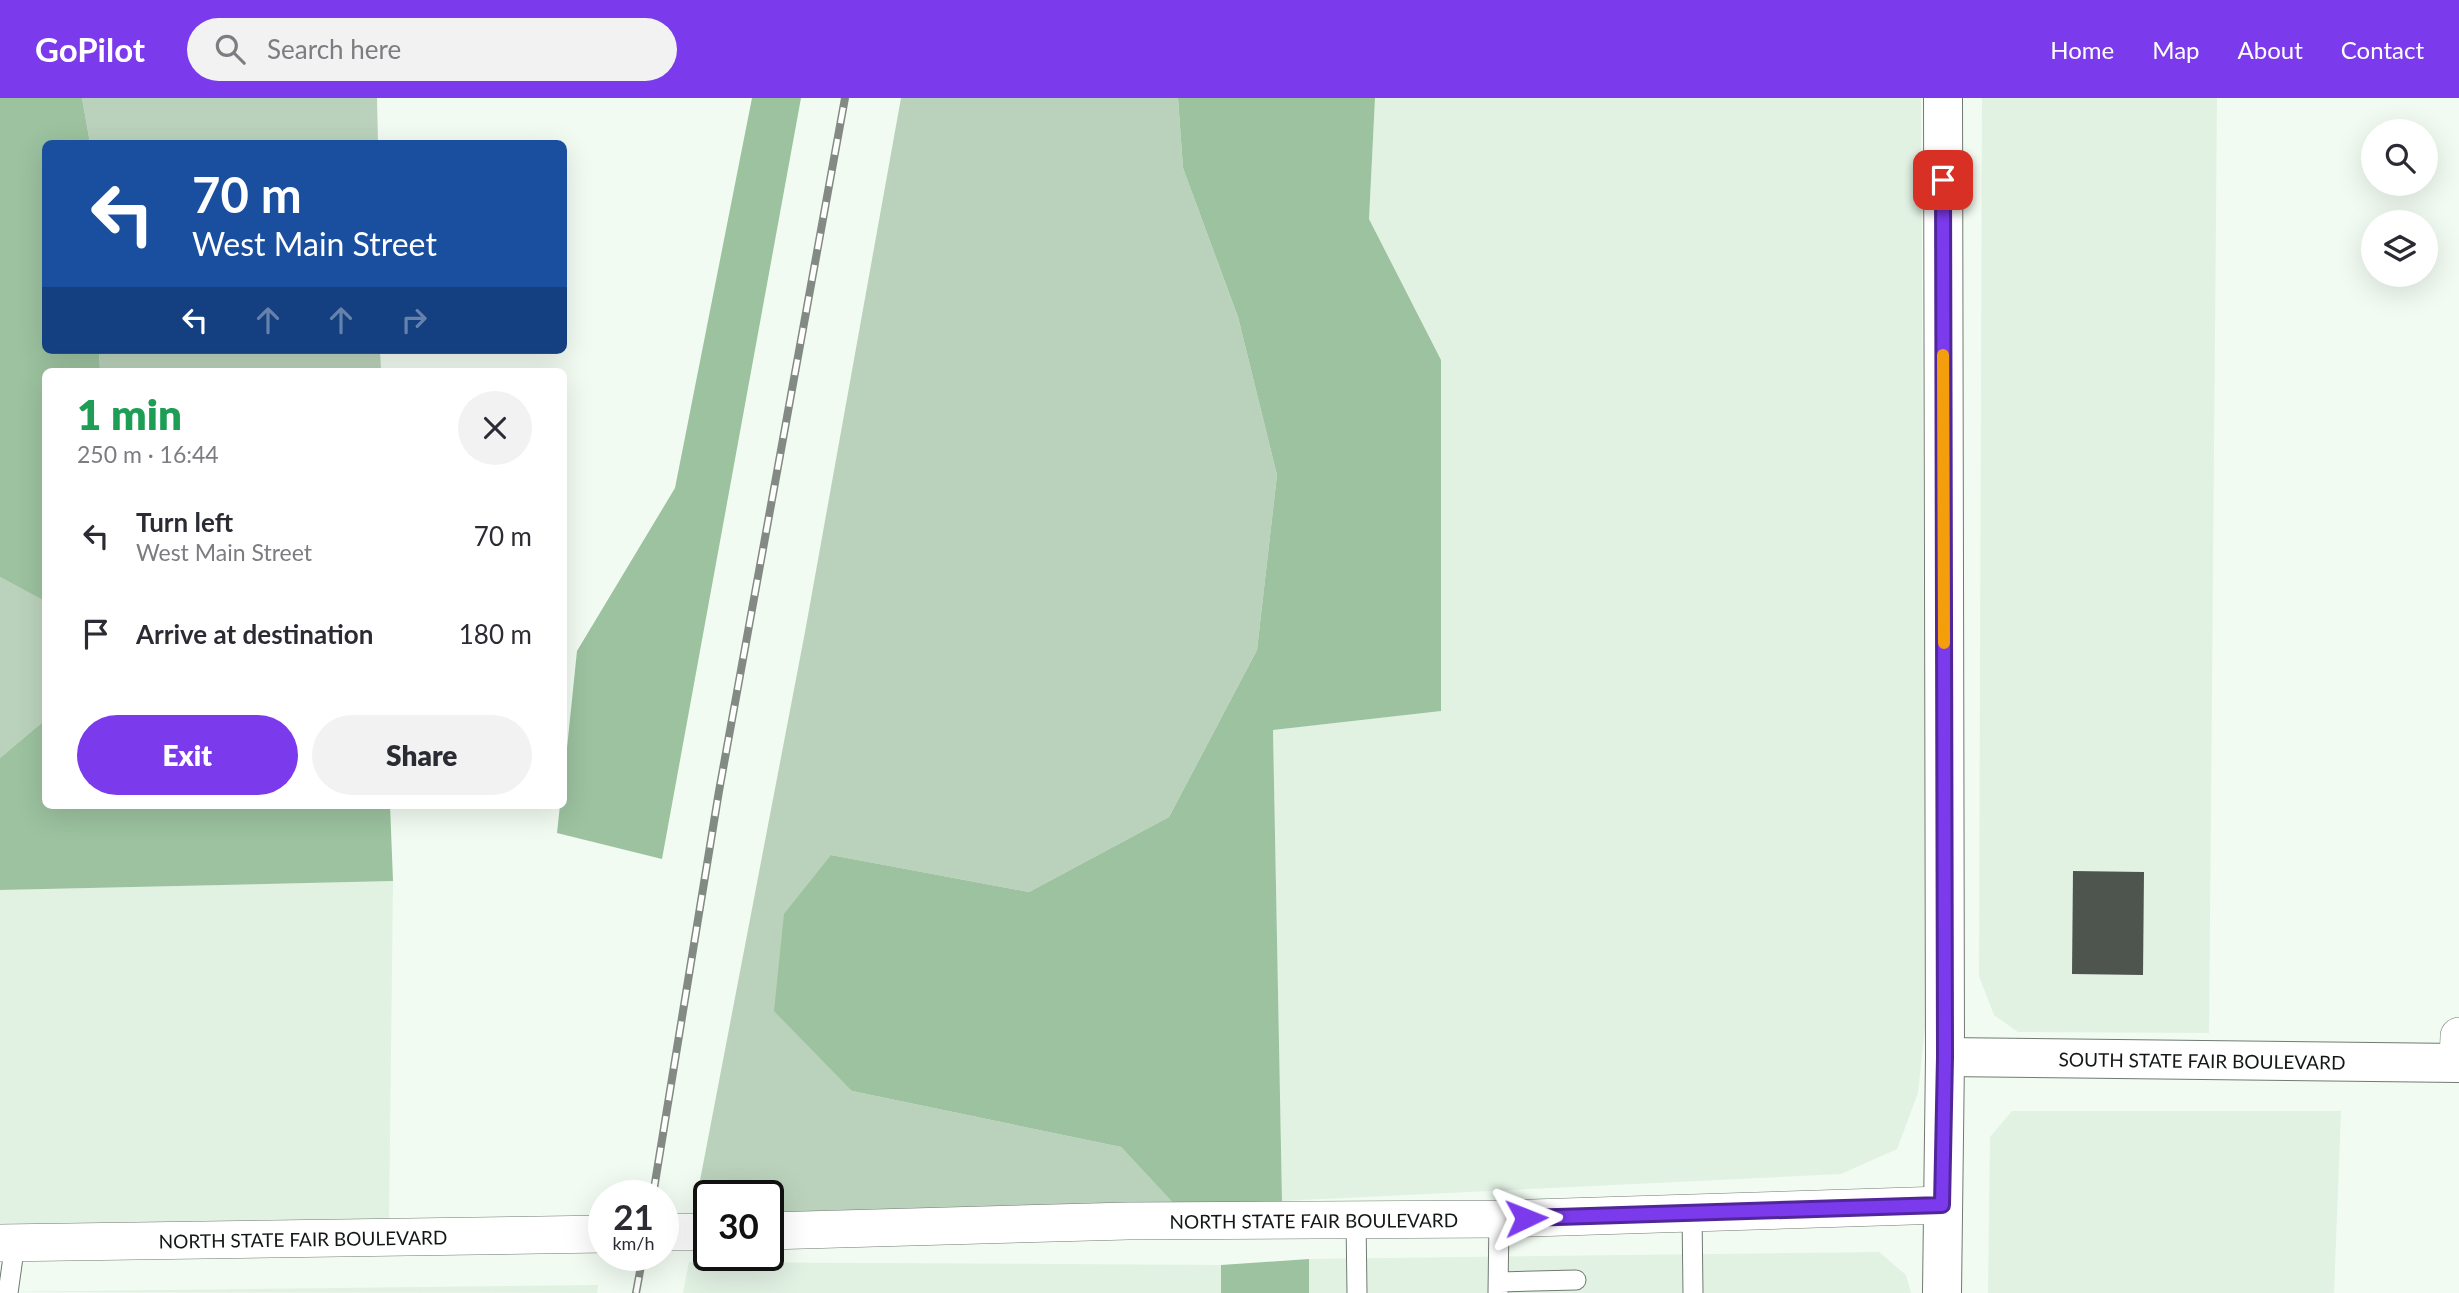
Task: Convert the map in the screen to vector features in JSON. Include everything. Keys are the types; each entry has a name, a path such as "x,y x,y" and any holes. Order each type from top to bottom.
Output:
{"main road":[{"path":"1942,1293 1945,1057 1943,98"},
{"name":"SOUTH STATE FAIR BOULEVARD","path":"1945,1057 2459,1063"}],"street":[{"path":"2459,1036 2459,1063"},
{"name":"NORTH STATE FAIR BOULEVARD","path":"784,1231 1128,1221 1499,1219 1942,1205"},
{"name":"NORTH STATE FAIR BOULEVARD","path":"8,1243 588,1234"}],"lane":[{"path":"1692,1213 1693,1293"},
{"path":"1356,1219 1357,1293"},
{"path":"1499,1219 1499,1288 1576,1280"},
{"path":"8,1243 8,1293"}],"shaded area":[{"path":"82,98 377,98 378,140 89,140"},
{"path":"901,98 1178,98 1183,168 1238,317 1277,475 1257,650 1169,817 1029,892 831,855 852,1091 1121,1147 1175,1205 784,1215 784,1180 700,1180 805,632"},
{"path":"1375,98 1921,98 1926,1017 1918,1093 1897,1149 1841,1174 1282,1201 1273,730 1440,711 1441,360 1369,219"},
{"path":"1982,98 2217,98 2209,1033 2018,1032 1994,1015 1979,976"},
{"path":"99,354 380,354 381,368 100,368"},
{"path":"0,577 42,599 42,723 0,758"},
{"path":"393,881 389,1220 0,1229 0,890"},
{"path":"2012,1111 2341,1111 2334,1293 1988,1293 1990,1137"},
{"path":"1879,1252 1906,1275 1911,1293 1309,1293 1309,1259"},
{"path":"689,1262 693,1262 693,1271 784,1271 784,1263 1221,1265 1221,1293 683,1293"},
{"path":"598,1285 597,1293 0,1292"}],"green space":[{"path":"0,98 82,98 89,140 42,140 42,354 99,354 100,368 42,368 42,599 0,577"},
{"path":"752,98 801,98 662,859 557,833 560,809 567,809 567,748 577,651 675,488"},
{"path":"1178,98 1375,98 1369,219 1441,360 1441,711 1273,730 1282,1201 1175,1205 1121,1147 852,1091 774,1011 784,914 831,855 1029,892 1169,817 1257,650 1277,475 1238,317 1183,168"},
{"path":"42,723 42,809 390,809 393,881 0,890 0,758"},
{"path":"1309,1259 1309,1293 1221,1293 1221,1265"}],"building":[{"path":"2073,871 2144,872 2143,975 2072,974"}],"railway":[{"path":"655,1180 719,791 845,98"},
{"path":"636,1293 640,1271"}],"slow traffic":[{"path":"1943,355 1944,643"}],"route":[{"path":"1526,1218 1942,1205 1945,1057 1943,180"}]}
